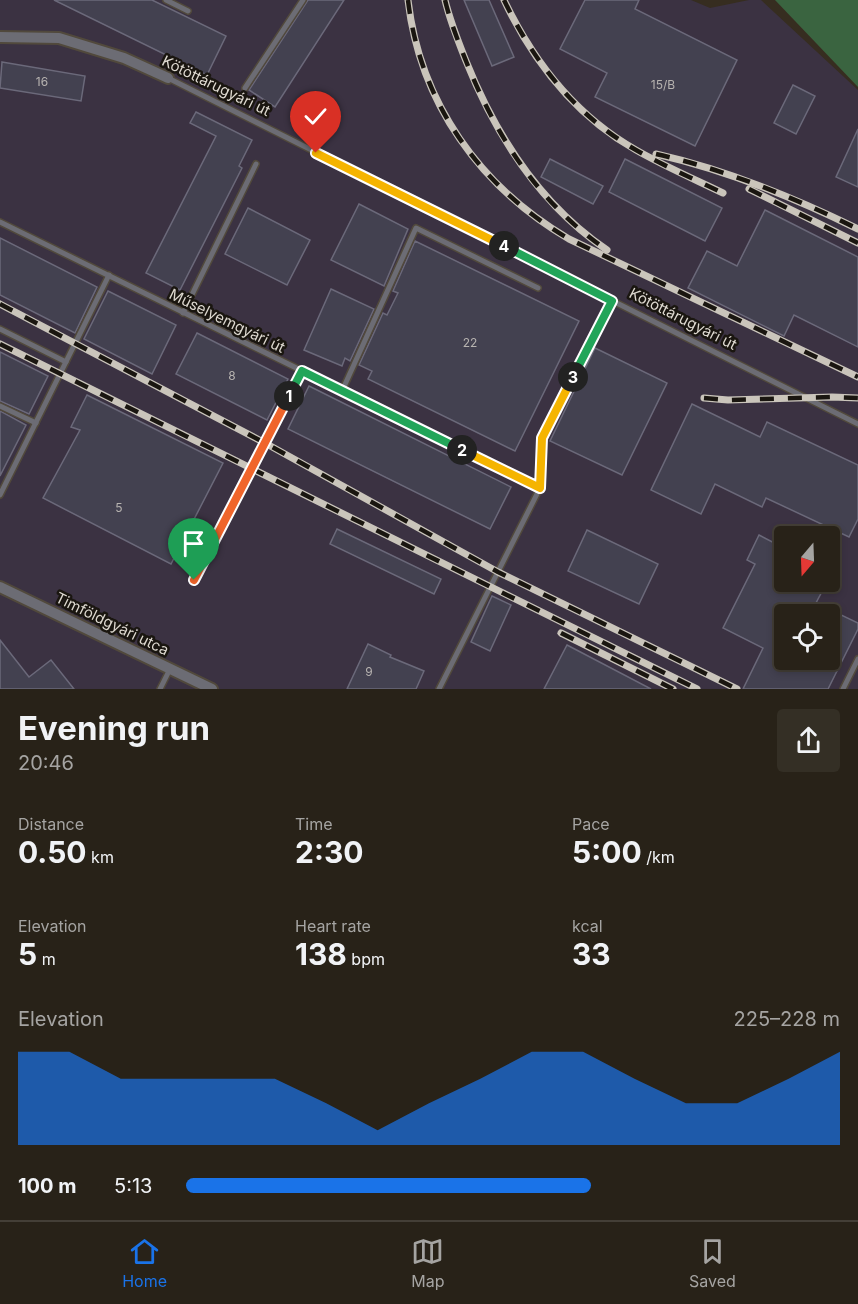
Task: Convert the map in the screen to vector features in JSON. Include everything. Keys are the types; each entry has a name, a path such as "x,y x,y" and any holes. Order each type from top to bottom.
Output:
{"street":[{"name":"Kötöttárugyári út","path":"0,37 59,38 124,58 168,78"},
{"name":"Timföldgyári utca","path":"0,587 212,689"}],"lane":[{"path":"166,0 188,11"},
{"path":"245,88 303,0"},
{"name":"Kötöttárugyári út","path":"168,78 858,424"},
{"path":"183,313 256,164"},
{"name":"Műselyemgyári út","path":"0,222 540,488"},
{"path":"342,391 416,228 538,288"},
{"path":"0,495 108,274"},
{"path":"439,689 540,488 542,438 612,301"},
{"path":"0,329 66,362"},
{"path":"194,580 302,371"},
{"path":"0,406 36,423"},
{"path":"843,689 858,659"},
{"path":"160,689 170,669"}],"shaded area":[{"path":"0,0 691,0 710,8 749,0 761,0 858,90 858,689 0,689"}],"green space":[{"path":"775,0 858,0 858,87"}],"building":[{"path":"54,0 152,0 226,36 207,75"},
{"path":"308,0 344,0 275,107 249,90"},
{"path":"464,0 489,0 514,57 492,66"},
{"path":"585,0 639,0 635,9 737,60 695,146 595,97 607,73 560,49"},
{"path":"2,62 85,76 81,101 0,88"},
{"path":"793,85 815,96 796,134 774,123"},
{"path":"196,112 252,140 239,166 242,168 180,290 146,273 216,136 190,123"},
{"path":"858,129 858,187 836,177"},
{"path":"550,159 603,186 593,204 541,177"},
{"path":"625,159 722,208 705,241 609,192"},
{"path":"359,204 408,229 384,286 331,260"},
{"path":"248,208 310,240 287,285 225,254"},
{"path":"765,210 858,257 858,347 794,315 784,336 688,288 707,251 737,266"},
{"path":"0,238 97,287 75,333 0,295"},
{"path":"415,241 579,321 515,451 368,379 372,371 359,365 383,313 387,315 398,293 393,291"},
{"path":"331,289 374,309 350,361 345,358 342,366 304,350"},
{"path":"108,291 176,325 152,374 84,339"},
{"path":"197,333 288,379 267,420 176,374"},
{"path":"595,348 667,383 622,475 550,441"},
{"path":"0,352 48,376 29,414 0,401"},
{"path":"309,386 511,487 490,529 288,429"},
{"path":"87,395 223,463 171,564 43,498 80,430 71,427"},
{"path":"692,404 760,437 767,422 858,465 858,519 849,537 840,533 840,526 826,526 766,498 762,507 715,484 701,514 651,490"},
{"path":"0,411 26,425 0,476"},
{"path":"337,529 441,579 434,594 330,544"},
{"path":"587,530 658,564 639,604 568,571"},
{"path":"759,535 774,543 774,592 822,592 816,603 818,604 774,604 774,670 838,670 828,689 743,689 763,648 723,628 755,564 747,560"},
{"path":"492,596 511,605 490,651 471,642"},
{"path":"840,614 858,623 858,629 840,665"},
{"path":"0,640 29,677 51,660 74,689 0,689"},
{"path":"368,644 391,655 390,657 424,671 416,689 347,689"},
{"path":"567,645 651,689 544,689"}],"railway":[{"path":"408,0 415,38 426,73 441,107 460,139 482,168 508,194 537,218 569,239 858,377"},
{"path":"445,0 457,38 478,89 506,142 540,190 560,212 607,250"},
{"path":"504,0 528,44 543,65 558,85 594,121 636,150 723,193"},
{"path":"656,154 708,168 759,186 858,229"},
{"path":"749,189 858,243"},
{"path":"0,304 265,443 498,572 737,689"},
{"path":"0,344 697,689"},
{"path":"704,398 728,400 858,398"},
{"path":"561,633 673,689"}],"route":[{"path":"194,580 302,371 540,488 542,438 612,301 316,153"}]}
